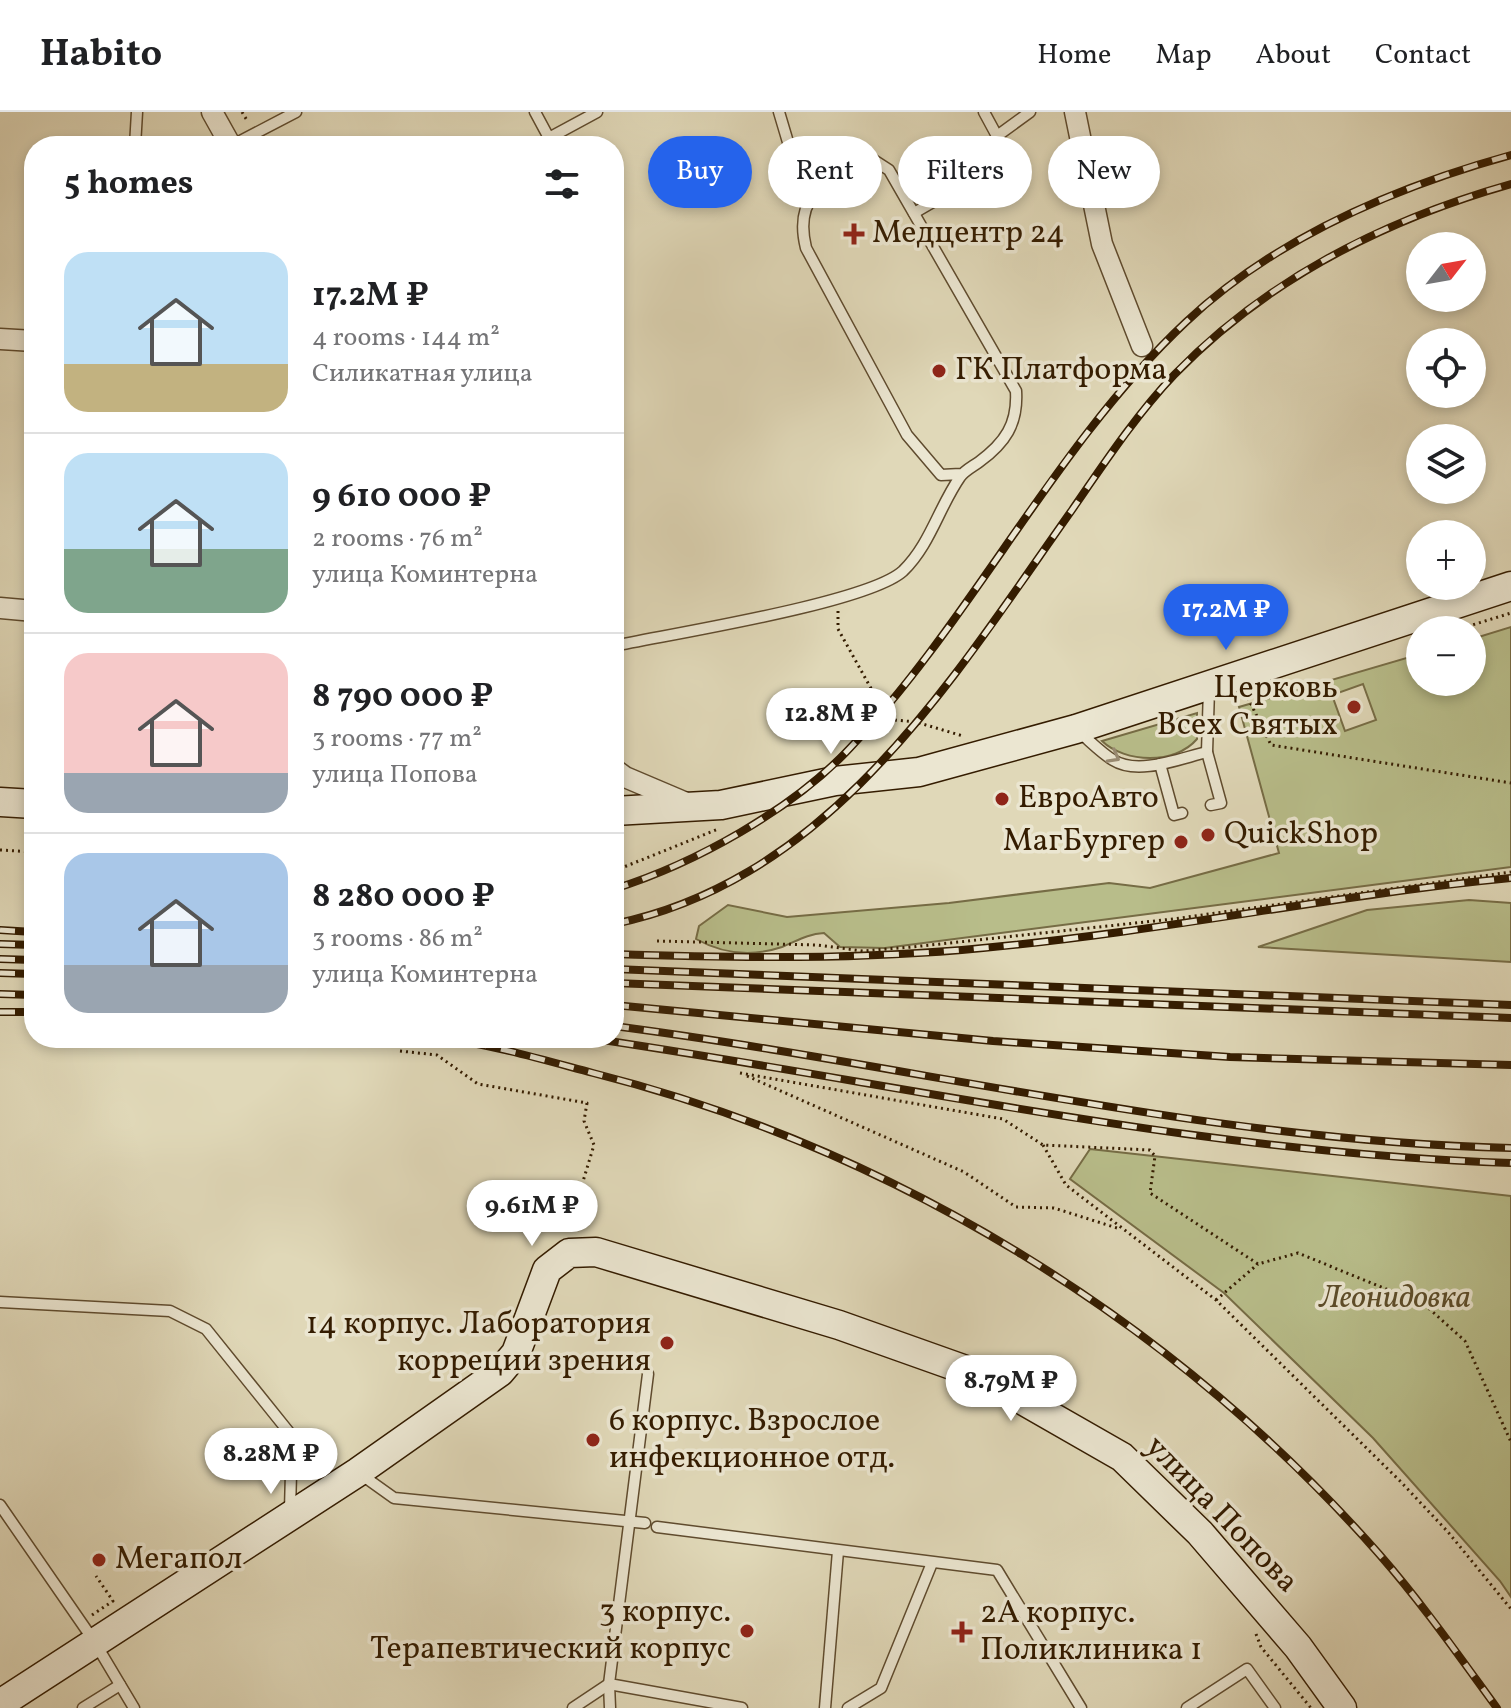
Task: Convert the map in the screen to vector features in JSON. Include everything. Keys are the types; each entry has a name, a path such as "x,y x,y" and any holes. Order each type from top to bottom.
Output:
{"street":[{"path":"212,112 225,136"},
{"path":"1075,112 1102,244 1142,346"},
{"path":"0,339 24,340"},
{"path":"624,811 698,808 860,777 919,772 1076,729 1511,586"},
{"path":"0,608 24,610"},
{"path":"624,776 698,808"},
{"path":"0,802 24,803"},
{"path":"0,1704 94,1641 293,1518 364,1479 500,1372 516,1353 547,1270 569,1253"},
{"name":"улица Попова","path":"569,1253 607,1255 839,1325 977,1374 1122,1457 1200,1533 1298,1647 1342,1708"}],"lane":[{"path":"136,136 137,112"},
{"path":"250,136 296,112"},
{"path":"535,112 543,136"},
{"path":"555,136 597,112"},
{"path":"779,112 786,136"},
{"path":"984,112 997,136 1030,112"},
{"path":"624,644 838,599 901,573 923,546 961,474 995,449 1012,428 1017,413 1016,391 889,170 882,165"},
{"path":"807,208 802,228 806,248 907,435 941,475 961,474"},
{"path":"914,213 923,208"},
{"path":"1209,685 1206,768 1210,784 1221,803 1211,805"},
{"path":"1076,729 1115,762 1160,764 1207,752"},
{"path":"1160,764 1173,794 1174,815 1182,813"},
{"path":"0,1302 170,1311 206,1329 292,1436 293,1518"},
{"path":"610,1708 609,1684 648,1374"},
{"path":"364,1479 394,1498 645,1523"},
{"path":"0,1505 94,1641 134,1708"},
{"path":"657,1527 997,1570 1079,1707"},
{"path":"825,1708 838,1551"},
{"path":"848,1708 881,1688 932,1563"},
{"path":"1187,1708 1247,1669 1275,1708"},
{"path":"573,1708 609,1684 742,1708"},
{"path":"83,1708 120,1685"}],"path":[{"path":"838,599 838,629 882,708 895,720 916,722 967,737"},
{"path":"1486,621 1511,613"},
{"path":"1238,675 1271,745 1511,783"},
{"path":"0,850 24,851"},
{"path":"657,941 888,949 1173,919 1511,872"},
{"path":"400,1051 437,1055 478,1084 587,1103 584,1121 594,1145 567,1223 569,1253"},
{"path":"1120,1229 1054,1208 1016,1207 964,1172 740,1073 1003,1119 1043,1145 1066,1185 1216,1300 1401,1482 1448,1532 1511,1609"},
{"path":"1043,1145 1150,1150 1155,1156 1150,1193 1258,1264"},
{"path":"1216,1300 1258,1264 1298,1253 1425,1305 1465,1341 1511,1442"},
{"path":"1261,1647 1311,1708"}],"green space":[{"path":"1511,627 1511,867 885,948 840,947 824,933 771,950 749,953 727,951 696,939 699,926 728,905 787,917 949,903 1109,883 1150,888 1279,853 1239,707 1406,658 1406,696 1486,696 1486,635","holes":["1363,684 1376,720 1345,731 1332,695"]},
{"path":"1197,713 1197,739 1188,747 1163,757 1123,754 1102,741"},
{"path":"1469,900 1511,903 1511,962 1258,947 1367,910"},
{"name":"Леонидовка","path":"1090,1149 1511,1196 1511,1597 1373,1438 1224,1293 1070,1179"}],"railway":[{"path":"624,885 709,850 740,832 800,793 850,748 937,643 1095,422 1139,370 1220,292 1258,265 1338,219 1424,183 1511,155"},
{"path":"624,921 691,900 761,864 823,818 880,763 932,703 981,639 1133,423 1174,375 1210,341 1248,310 1330,257 1418,216 1511,184"},
{"path":"624,954 798,957 891,955 983,948 1115,933 1511,878"},
{"path":"0,930 24,931"},
{"path":"0,944 24,945"},
{"path":"0,959 24,960"},
{"path":"624,969 1511,1005"},
{"path":"0,973 24,974"},
{"path":"624,983 1511,1018"},
{"path":"0,994 24,995"},
{"path":"624,1006 993,1041 1230,1057 1511,1065"},
{"path":"0,1012 24,1012"},
{"path":"624,1027 1173,1117 1398,1142 1511,1148"},
{"path":"624,1043 1164,1131 1395,1157 1511,1163"},
{"path":"493,1048 705,1106 814,1147 920,1197 1022,1255 1120,1319 1212,1391 1299,1470 1395,1573 1497,1708"}],"place":[{"name":"Медцентр 24","path":"854,234"},
{"name":"ГК Платформа","path":"939,371"},
{"name":"Церковь Всех Святых","path":"1354,707"},
{"name":"ЕвроАвто","path":"1002,799"},
{"name":"QuickShop","path":"1208,835"},
{"name":"МагБургер","path":"1181,842"},
{"name":"14 корпус. Лаборатория корреции зрения","path":"667,1343"},
{"name":"6 корпус. Взрослое инфекционное отд.","path":"593,1440"},
{"name":"Мегапол","path":"99,1560"},
{"name":"3 корпус. Терапевтический корпус","path":"747,1631"},
{"name":"2А корпус. Поликлиника 1","path":"962,1632"}]}
